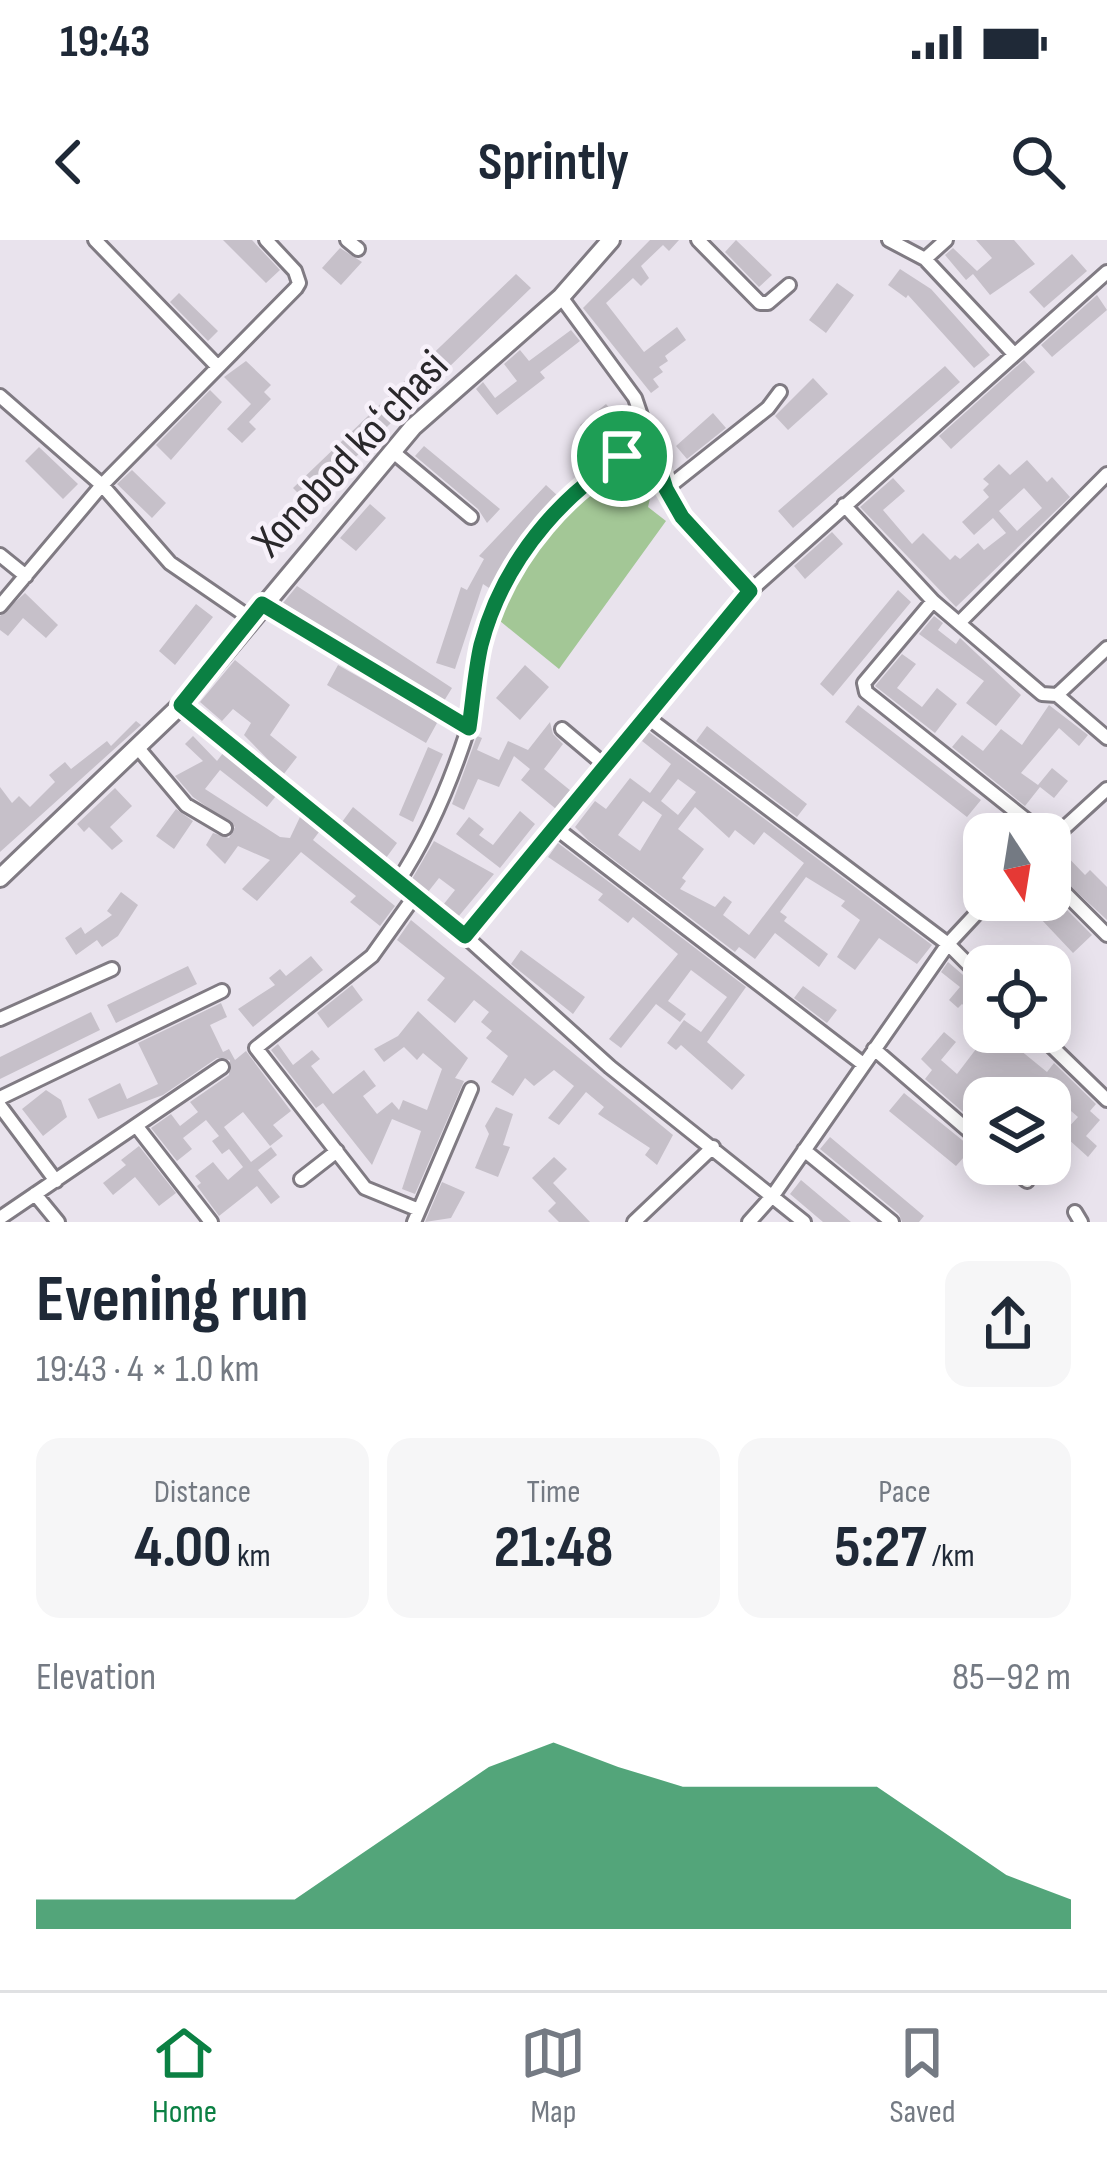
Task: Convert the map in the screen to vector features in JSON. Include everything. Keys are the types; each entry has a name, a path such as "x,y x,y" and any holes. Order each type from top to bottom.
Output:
{"main road":[{"name":"Xonobod koʻchasi","path":"0,878 181,705 412,427 561,297 610,240"}],"street":[{"path":"95,240 218,367"},
{"path":"0,606 103,485 299,283 295,271 266,240"},
{"path":"698,240 760,303 768,303 789,285"},
{"path":"890,240 925,259 1014,354"},
{"path":"925,259 946,240"},
{"path":"465,936 750,591 1107,272"},
{"path":"561,297 635,398 666,489 682,517 750,591"},
{"path":"666,489 755,418 780,392"},
{"path":"0,396 103,485 170,563 469,728"},
{"path":"397,883 419,850 469,728 482,644 512,566 599,472 652,443"},
{"path":"392,451 471,518"},
{"path":"960,622 1107,474"},
{"path":"844,505 933,602 1042,694 1057,695 1107,738"},
{"path":"0,555 26,576"},
{"path":"933,602 864,683 866,692 1017,813"},
{"path":"1057,695 1107,648"},
{"path":"181,705 465,936 610,1067 804,1222"},
{"path":"648,718 963,959"},
{"path":"562,729 607,767"},
{"path":"138,748 186,806 225,829"},
{"path":"1071,820 1107,789"},
{"path":"557,829 863,1064"},
{"path":"415,898 372,956 256,1048 365,1189 417,1216 471,1089"},
{"path":"1071,899 1107,935"},
{"path":"749,1222 774,1194 948,944 969,921"},
{"path":"0,1019 112,969"},
{"path":"56,1180 0,1102 222,992"},
{"path":"874,1049 963,1126"},
{"path":"1059,1053 1107,1100"},
{"path":"0,1219 222,1066"},
{"path":"137,1128 211,1222"},
{"path":"634,1222 713,1147"},
{"path":"804,1150 892,1222"},
{"path":"301,1179 337,1151"},
{"path":"35,1194 58,1222"}],"green space":[{"path":"636,458 652,490 648,507 666,521 559,669 500,621 510,586 610,470"}],"building":[{"path":"223,240 252,240 280,270 266,283"},
{"path":"650,240 679,240 669,251 663,245 641,266 649,278 641,286 633,278 606,303 644,352 677,327 686,340 665,356 668,361 659,367 663,372 653,379 659,387 651,393 583,308"},
{"path":"736,240 772,275 759,287 725,252"},
{"path":"976,240 1014,240 1035,264 990,295 973,274 966,280 945,255 953,248 977,271 992,258"},
{"path":"340,248 362,262 341,285 322,268"},
{"path":"1072,254 1087,271 1044,308 1029,292"},
{"path":"900,269 931,289 990,355 974,368 908,295 888,285"},
{"path":"516,274 531,288 308,503 293,488"},
{"path":"837,283 854,295 826,333 809,320"},
{"path":"179,293 218,331 208,341 170,302"},
{"path":"1097,295 1107,310 1052,357 1041,345"},
{"path":"571,330 580,341 540,372 545,378 497,415 476,389 483,382 495,398 517,381 504,364 520,350 529,361"},
{"path":"1024,360 1035,372 951,449 939,436"},
{"path":"246,361 271,385 264,392 271,399 249,422 256,429 242,443 227,429 251,404 224,377"},
{"path":"945,366 960,382 793,528 778,511"},
{"path":"813,378 828,394 788,430 775,416"},
{"path":"210,390 222,402 171,460 156,445"},
{"path":"606,404 622,423 597,445 580,425"},
{"path":"713,413 726,428 687,459 676,446"},
{"path":"424,446 500,509 487,523 478,509 415,456"},
{"path":"39,447 78,484 63,499 25,461"},
{"path":"1027,460 1047,482 1052,477 1070,497 956,607 860,507 893,478 905,491 883,510 912,544 923,533 950,560 955,555 960,559 978,543 984,550 1006,533 993,518 974,535 962,522 989,497 983,490 989,484 983,479 999,464 1010,475","holes":["1024,488 1042,508 1017,531 999,511"]},
{"path":"132,470 166,503 152,518 117,484"},
{"path":"546,485 558,496 489,588 483,584 455,669 436,663 461,587 467,590 484,559 479,556"},
{"path":"370,504 386,518 356,551 340,538"},
{"path":"832,532 843,544 805,579 794,566"},
{"path":"297,586 452,688 444,701 283,603"},
{"path":"898,590 911,602 833,696 820,684"},
{"path":"25,593 58,625 46,638 23,618 8,636 0,630 0,616"},
{"path":"196,604 213,617 175,665 159,651"},
{"path":"934,616 943,623 938,630 956,644 960,638 1021,695 996,726 966,703 984,681 919,634"},
{"path":"902,654 916,664 897,688 922,707 937,688 957,704 935,733 875,686"},
{"path":"235,660 290,705 270,735 297,757 283,775 244,735 251,723 233,709 222,721 200,702"},
{"path":"338,665 433,719 437,723 426,743 327,685"},
{"path":"525,665 549,687 520,720 496,698"},
{"path":"858,705 981,800 970,813 963,814 845,722"},
{"path":"1049,705 1088,735 1079,746 1059,728 1021,773 1038,785 1052,768 1068,781 1054,798 1040,787 1025,806 952,747 962,735 983,751 1001,729 1022,745"},
{"path":"136,721 141,725 0,852 0,787 12,803 19,796 30,807 55,782 49,775 65,762 71,769 107,741 111,746"},
{"path":"550,722 563,744 544,769 571,791 556,809 521,780 530,769 514,756 499,787 478,779 464,810 452,804 477,736 482,738 477,750 499,760 508,741 528,750"},
{"path":"707,726 807,804 797,817 696,741"},
{"path":"649,732 932,945 917,964 879,938 855,970 837,957 860,920 841,906 845,901 806,877 780,912 787,917 784,921 828,954 819,967 775,933 755,959 739,947 735,952 575,827 595,801 606,809 630,778 650,793 671,764 642,741","holes":["678,779 696,792 678,815 661,801","643,801 662,815 640,851 618,835","695,807 729,838 735,830 754,845 764,832 804,863 749,935 723,915 732,902 724,896 715,907 680,889 686,881 682,878 704,849 678,829"]},
{"path":"193,736 217,761 223,753 276,796 267,807 220,770 205,789 280,837 290,838 300,817 319,832 313,840 395,906 380,926 350,902 356,896 301,852 257,901 242,889 270,860 238,846 225,864 206,845 213,833 229,838 235,827 193,797 175,776 203,761 185,744"},
{"path":"428,747 443,754 413,822 399,815"},
{"path":"115,788 132,806 110,827 123,841 112,850 89,827 84,832 77,824"},
{"path":"353,807 397,843 386,858 342,822"},
{"path":"176,809 193,821 174,849 156,836"},
{"path":"520,811 535,824 500,868 456,834 469,817 484,829 479,835 493,845"},
{"path":"434,841 494,874 458,917 443,905 455,890 439,878 428,892 412,879"},
{"path":"558,843 746,987 707,1042 745,1075 732,1090 681,1045 676,1050 667,1043 684,1020 701,1032 727,997 691,970 668,1001 686,1014 680,1022 656,1004 621,1048 609,1039 678,954 633,917 628,923 598,900 603,894 548,857"},
{"path":"1071,860 1107,887 1107,920 1071,887"},
{"path":"121,892 138,905 118,936 102,947 97,940 76,955 65,938 81,927 85,934 112,915 107,911"},
{"path":"1071,914 1092,935 1073,953 1071,945 1043,921 1071,921"},
{"path":"411,920 673,1135 657,1165 645,1155 650,1148 598,1114 604,1107 586,1092 559,1125 548,1118 574,1086 554,1070 534,1086 525,1078 513,1096 491,1082 508,1056 486,1038 492,1031 481,1022 489,1012 474,1000 455,1023 427,1000 445,978 397,940"},
{"path":"521,950 585,997 573,1014 511,964"},
{"path":"311,956 323,970 253,1027 238,1009 275,985 269,978 280,969 286,976"},
{"path":"948,962 963,975 963,1005 958,1008 949,1000 960,987 941,972"},
{"path":"188,966 197,984 116,1023 107,1005"},
{"path":"352,985 363,1000 328,1028 317,1013"},
{"path":"803,986 837,1010 827,1023 794,998"},
{"path":"221,1003 227,1017 210,1025 223,1052 229,1049 235,1060 246,1051 291,1111 273,1125 283,1136 270,1146 243,1112 224,1127 251,1162 271,1147 277,1155 258,1170 280,1197 271,1204 257,1186 219,1216 195,1176 213,1162 228,1180 243,1167 229,1149 222,1154 212,1141 219,1136 206,1120 183,1138 192,1149 177,1161 151,1128 171,1114 180,1126 198,1112 190,1102 229,1075 230,1060 217,1058 163,1095 98,1119 88,1099 120,1083 127,1099 158,1084 138,1043"},
{"path":"418,1011 468,1058 455,1078 464,1081 415,1194 402,1189 421,1131 392,1119 372,1165 323,1103 316,1108 271,1050 278,1044 293,1065 312,1050 320,1059 311,1066 333,1094 364,1070 376,1086 363,1096 377,1114 392,1102 399,1110 403,1100 427,1110 442,1069 423,1053 417,1060 404,1047 384,1062 374,1049 398,1036"},
{"path":"91,1012 100,1030 0,1079 0,1057"},
{"path":"944,1032 956,1042 941,1060 957,1074 973,1053 1024,1053 1047,1072 1054,1063 1068,1077 963,1077 963,1112 925,1079 932,1070 921,1059"},
{"path":"1071,1080 1096,1104 1090,1111 1100,1120 1086,1136 1097,1146 1088,1157 1071,1142 1071,1124 1078,1117 1071,1111"},
{"path":"46,1090 61,1100 67,1117 43,1136 22,1109"},
{"path":"904,1093 963,1141 963,1158 956,1166 889,1111"},
{"path":"496,1107 513,1114 503,1145 510,1147 498,1177 475,1168 489,1134 485,1126"},
{"path":"830,1137 924,1216 919,1222 902,1222 899,1214 820,1149"},
{"path":"139,1146 176,1193 159,1206 135,1177 113,1195 103,1183 126,1165 121,1160"},
{"path":"554,1157 567,1169 553,1183 590,1222 559,1222 548,1211 556,1203 532,1178"},
{"path":"801,1180 851,1222 823,1222 790,1194"},
{"path":"442,1182 465,1192 451,1218 425,1222"}],"route":[{"path":"652,443 666,489 682,517 750,591 465,936 181,705 262,604 469,728 482,644 512,566 570,498 622,456 652,443"}]}
